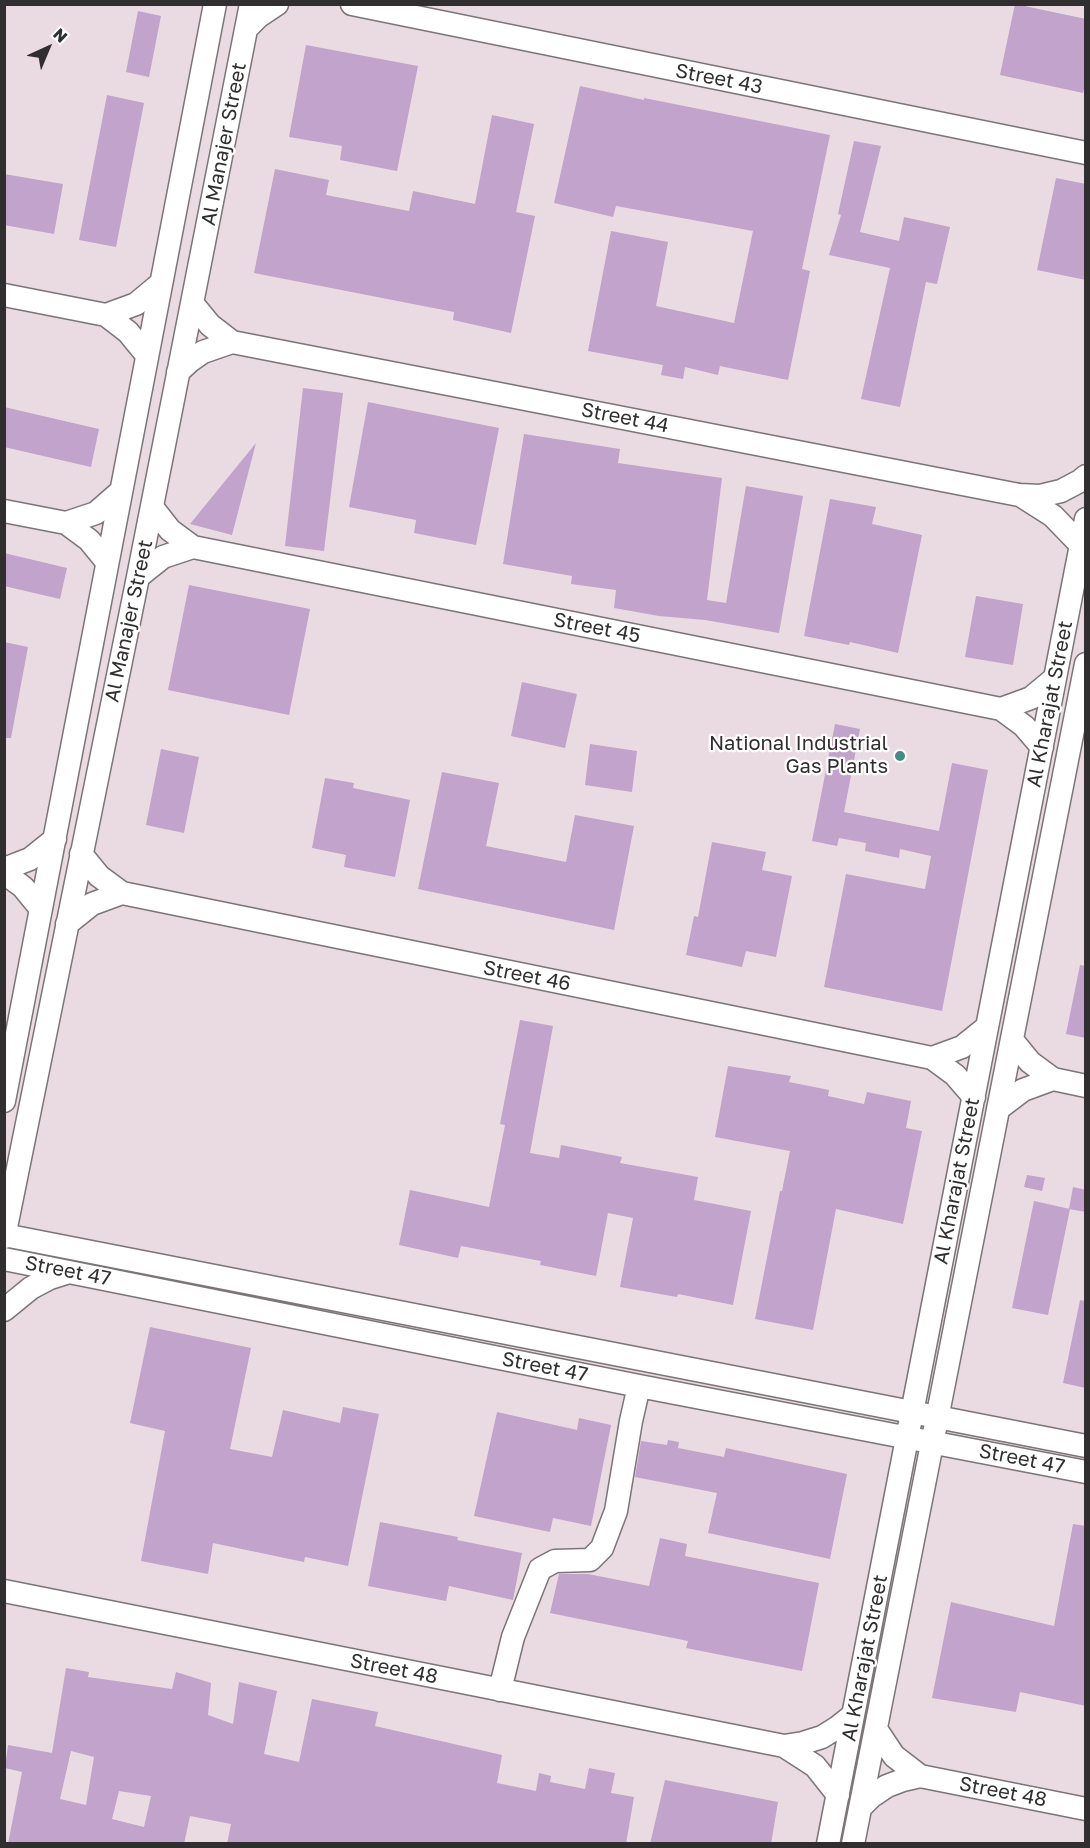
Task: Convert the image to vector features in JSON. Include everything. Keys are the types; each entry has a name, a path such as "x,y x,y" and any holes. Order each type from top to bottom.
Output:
{"street":[{"name":"Al Manajer Street","path":"5,1236 251,4"},
{"path":"246,28 277,4"},
{"name":"Street 43","path":"352,4 1086,153"},
{"name":"Al Manajer Street","path":"4,1101 213,6"},
{"path":"106,315 136,304 160,284"},
{"path":"4,295 106,315 129,332 146,354"},
{"name":"Street 44","path":"192,303 210,325 232,342 1019,495 1040,496 1061,491 1086,476"},
{"path":"178,372 203,352 232,342"},
{"path":"66,523 96,513 120,492"},
{"name":"Street 44","path":"1019,495 1053,516 1081,545"},
{"name":"Street 45","path":"152,507 170,530 193,547 1001,709 1023,726 1042,747"},
{"path":"4,511 66,523 88,540 107,562"},
{"name":"Al Kharajat Street","path":"828,1844 1086,519"},
{"name":"Street 45","path":"138,577 163,557 193,547"},
{"name":"Al Kharajat Street","path":"853,1844 1067,758 1083,691 1086,664"},
{"path":"1001,709 1031,698 1055,678"},
{"path":"1067,758 1086,743"},
{"path":"41,909 23,887 4,871 30,859 55,839"},
{"name":"Street 46","path":"81,854 99,876 122,893 932,1058 955,1075 974,1097"},
{"path":"67,924 92,904 122,893"},
{"path":"932,1058 962,1047 987,1027"},
{"path":"1012,1040 1030,1062 1053,1079 1086,1086"},
{"path":"998,1109 1023,1090 1053,1079"},
{"name":"Street 47","path":"5,1236 1086,1446"},
{"name":"Street 47","path":"4,1259 639,1386 1086,1472"},
{"path":"4,1310 31,1288 70,1271"},
{"path":"500,1690 513,1637 540,1569 555,1561 590,1560 602,1548 616,1511 639,1386"},
{"name":"Street 48","path":"4,1591 784,1746 815,1766 838,1795"},
{"name":"Street 48","path":"784,1746 822,1737 854,1715"},
{"name":"Street 48","path":"876,1729 894,1756 920,1776"},
{"name":"Street 48","path":"860,1809 872,1796 887,1786 920,1776 1086,1809"}],"shaded area":[{"path":"5,5 1085,5 1085,1843 5,1843"}],"building":[{"path":"1015,4 1086,19 1086,81 1083,93 1000,75"},
{"path":"138,11 161,16 149,77 126,72"},
{"path":"306,45 418,66 397,171 340,160 342,146 289,137"},
{"path":"580,86 830,135 802,269 810,271 788,380 720,366 718,375 685,367 683,379 661,375 663,365 588,351 611,231 668,242 656,306 734,323 753,231 616,206 613,217 554,203"},
{"path":"107,95 144,103 116,247 79,240"},
{"path":"492,115 534,124 516,212 535,216 511,333 453,320 454,312 254,273 275,169 329,180 326,195 409,211 413,191 475,204"},
{"path":"854,141 881,146 860,232 899,241 904,217 950,227 937,284 926,282 900,407 861,399 890,268 829,255 841,215 838,214"},
{"path":"4,174 63,184 54,234 4,225"},
{"path":"1056,178 1086,184 1086,280 1037,270"},
{"path":"303,388 343,393 324,551 285,546"},
{"path":"368,402 499,428 476,545 414,533 416,520 349,507"},
{"path":"4,407 99,429 91,467 4,447"},
{"path":"524,434 620,449 618,463 722,478 707,600 726,603 746,486 803,496 779,633 614,608 616,590 571,584 572,576 503,564"},
{"path":"256,443 232,535 190,524"},
{"path":"830,499 876,507 872,524 922,535 898,653 850,642 849,645 804,636"},
{"path":"4,553 67,568 60,599 4,586"},
{"path":"189,585 310,609 289,715 168,690"},
{"path":"976,596 1023,604 1013,665 965,657"},
{"path":"4,642 28,647 11,738 4,738"},
{"path":"522,682 577,694 565,748 511,736"},
{"path":"835,724 860,729 844,812 939,831 952,763 988,770 942,1011 824,987 846,874 925,889 931,856 900,849 899,858 865,851 866,843 839,838 837,846 812,841"},
{"path":"590,744 637,751 632,792 585,785"},
{"path":"161,749 199,757 184,833 146,825"},
{"path":"442,772 499,783 486,846 566,862 575,815 634,826 614,930 418,889"},
{"path":"325,778 354,783 353,788 410,800 395,877 344,867 346,855 312,848"},
{"path":"712,842 766,852 762,870 792,876 776,957 746,951 742,967 686,955 694,916 698,917"},
{"path":"1080,965 1086,966 1086,1038 1066,1034"},
{"path":"520,1020 553,1026 530,1153 559,1158 561,1145 622,1157 620,1163 698,1177 694,1200 751,1211 733,1305 678,1294 677,1297 620,1287 633,1218 608,1213 596,1276 540,1265 541,1261 461,1246 458,1258 399,1245 410,1190 489,1207 505,1125 500,1124"},
{"path":"728,1066 791,1076 789,1082 829,1090 828,1096 864,1104 867,1092 911,1101 906,1128 922,1131 903,1224 836,1209 813,1330 755,1319 790,1151 715,1137"},
{"path":"1027,1175 1045,1178 1042,1191 1024,1187"},
{"path":"1073,1187 1086,1190 1086,1212 1069,1209"},
{"path":"1034,1201 1070,1209 1048,1315 1012,1308"},
{"path":"1080,1300 1086,1301 1086,1388 1063,1383"},
{"path":"150,1327 251,1348 230,1449 272,1457 283,1410 340,1423 343,1407 379,1414 348,1566 305,1557 304,1562 213,1543 208,1574 141,1561 165,1431 130,1423"},
{"path":"497,1412 577,1430 579,1418 611,1425 591,1526 553,1518 550,1532 474,1516"},
{"path":"668,1440 679,1442 678,1448 724,1457 726,1448 847,1474 830,1559 708,1533 717,1493 635,1477 641,1441 667,1445"},
{"path":"380,1522 458,1537 457,1540 522,1553 513,1600 449,1586 446,1601 368,1586"},
{"path":"1073,1524 1086,1526 1086,1706 1020,1692 1016,1712 932,1698 951,1602 1054,1626"},
{"path":"660,1538 687,1544 685,1556 819,1583 802,1671 686,1648 688,1641 550,1613 559,1574 588,1574 649,1586"},
{"path":"66,1668 89,1672 88,1677 172,1689 176,1672 211,1683 208,1715 233,1724 239,1682 277,1691 264,1754 299,1762 312,1699 378,1712 375,1726 502,1755 497,1783 536,1791 539,1773 551,1776 550,1782 585,1789 589,1768 615,1773 611,1793 634,1797 626,1844 227,1844 231,1824 190,1816 184,1844 8,1844 22,1772 5,1768 8,1745 52,1753","holes":["71,1751 94,1757 86,1805 60,1799","119,1791 151,1796 144,1827 112,1819"]},
{"path":"665,1780 778,1802 771,1844 650,1844"}],"place":[{"name":"National Industrial Gas Plants","path":"900,756"}]}
